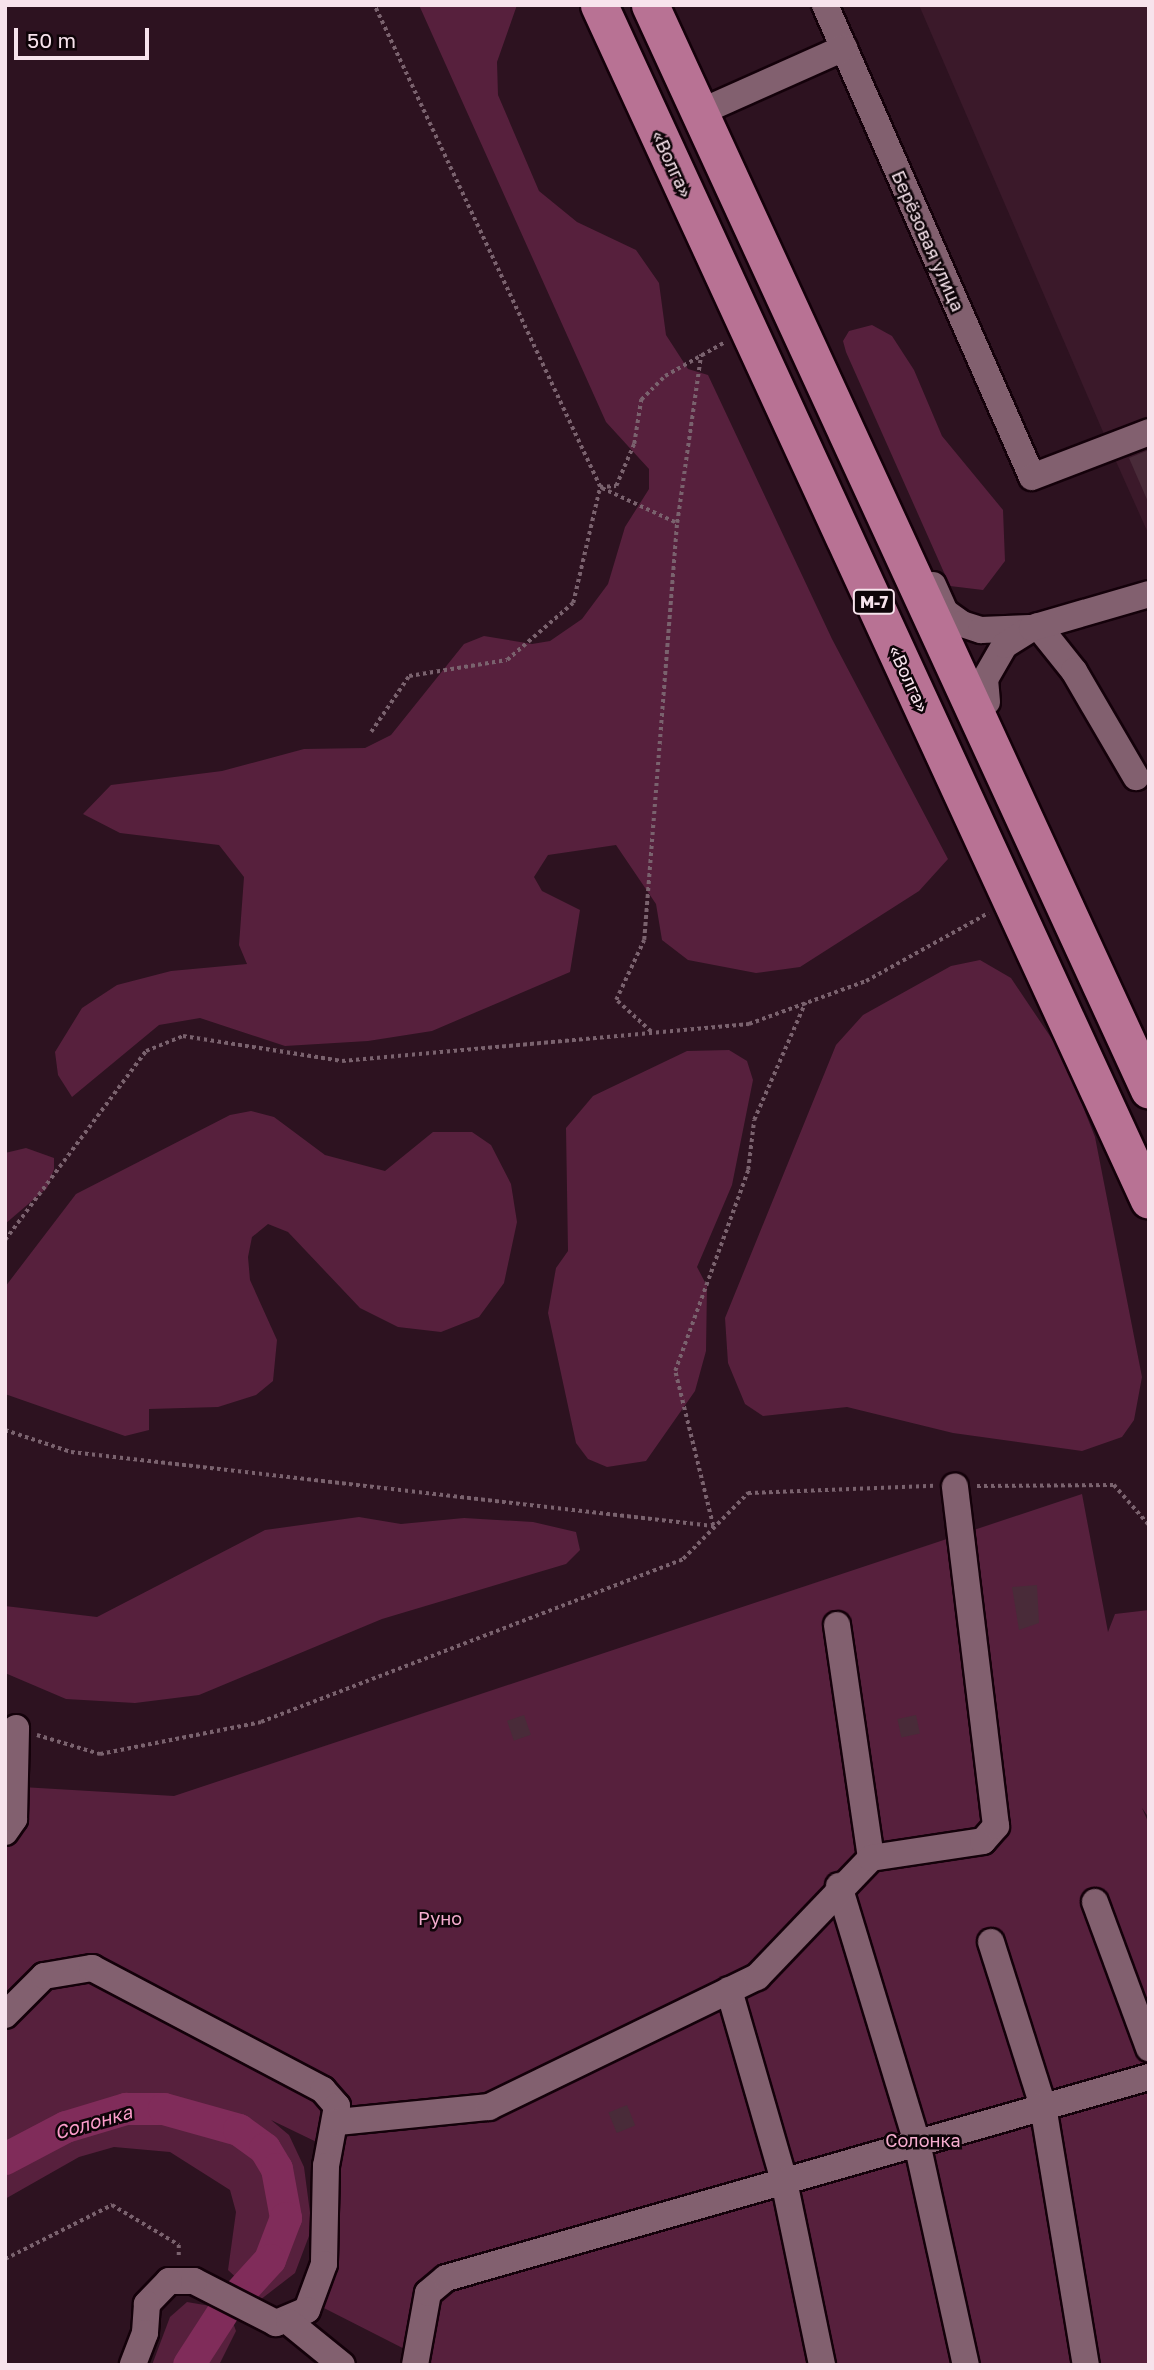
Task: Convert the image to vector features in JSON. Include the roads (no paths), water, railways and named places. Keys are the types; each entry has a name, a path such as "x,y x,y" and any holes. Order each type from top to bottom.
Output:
{"highway":[{"name":"«Волга»","path":"599,5 1149,1200"},
{"name":"М-7","path":"650,5 1149,1090"}],"street":[{"name":"Берёзовая улица","path":"825,5 1032,477 1149,432"},
{"path":"698,113 844,48"},
{"path":"888,525 912,546 946,612 1011,757 1020,811"},
{"path":"946,612 981,630 1035,627 1147,599"},
{"path":"987,702 991,662 1035,627"},
{"path":"1035,627 1074,671 1136,777"},
{"path":"338,2122 489,2107 757,1977 839,1886 871,1858 983,1841 996,1826 955,1486"},
{"path":"837,1625 871,1858"},
{"path":"5,1832 14,1819 16,1728"},
{"path":"839,1886 917,2143 966,2365"},
{"path":"1096,1902 1149,2048"},
{"path":"991,1942 1043,2106 1086,2365"},
{"path":"5,2015 44,1976 92,1968 323,2090 337,2106 338,2122 326,2166 324,2264 307,2310 289,2322"},
{"path":"729,1990 784,2181 822,2365"},
{"path":"415,2365 428,2293 446,2278 1149,2077"},
{"path":"133,2365 151,2294 179,2278 257,2316 289,2322 342,2365"}],"waterway":[{"name":"Солонка","path":"5,2159 66,2127 126,2109 164,2109 239,2130 265,2149 277,2169 286,2218 270,2260 239,2294"},
{"name":"Солонка","path":"189,2365 224,2311"}],"park label":[{"name":"Руно","path":"440,1918"}]}
